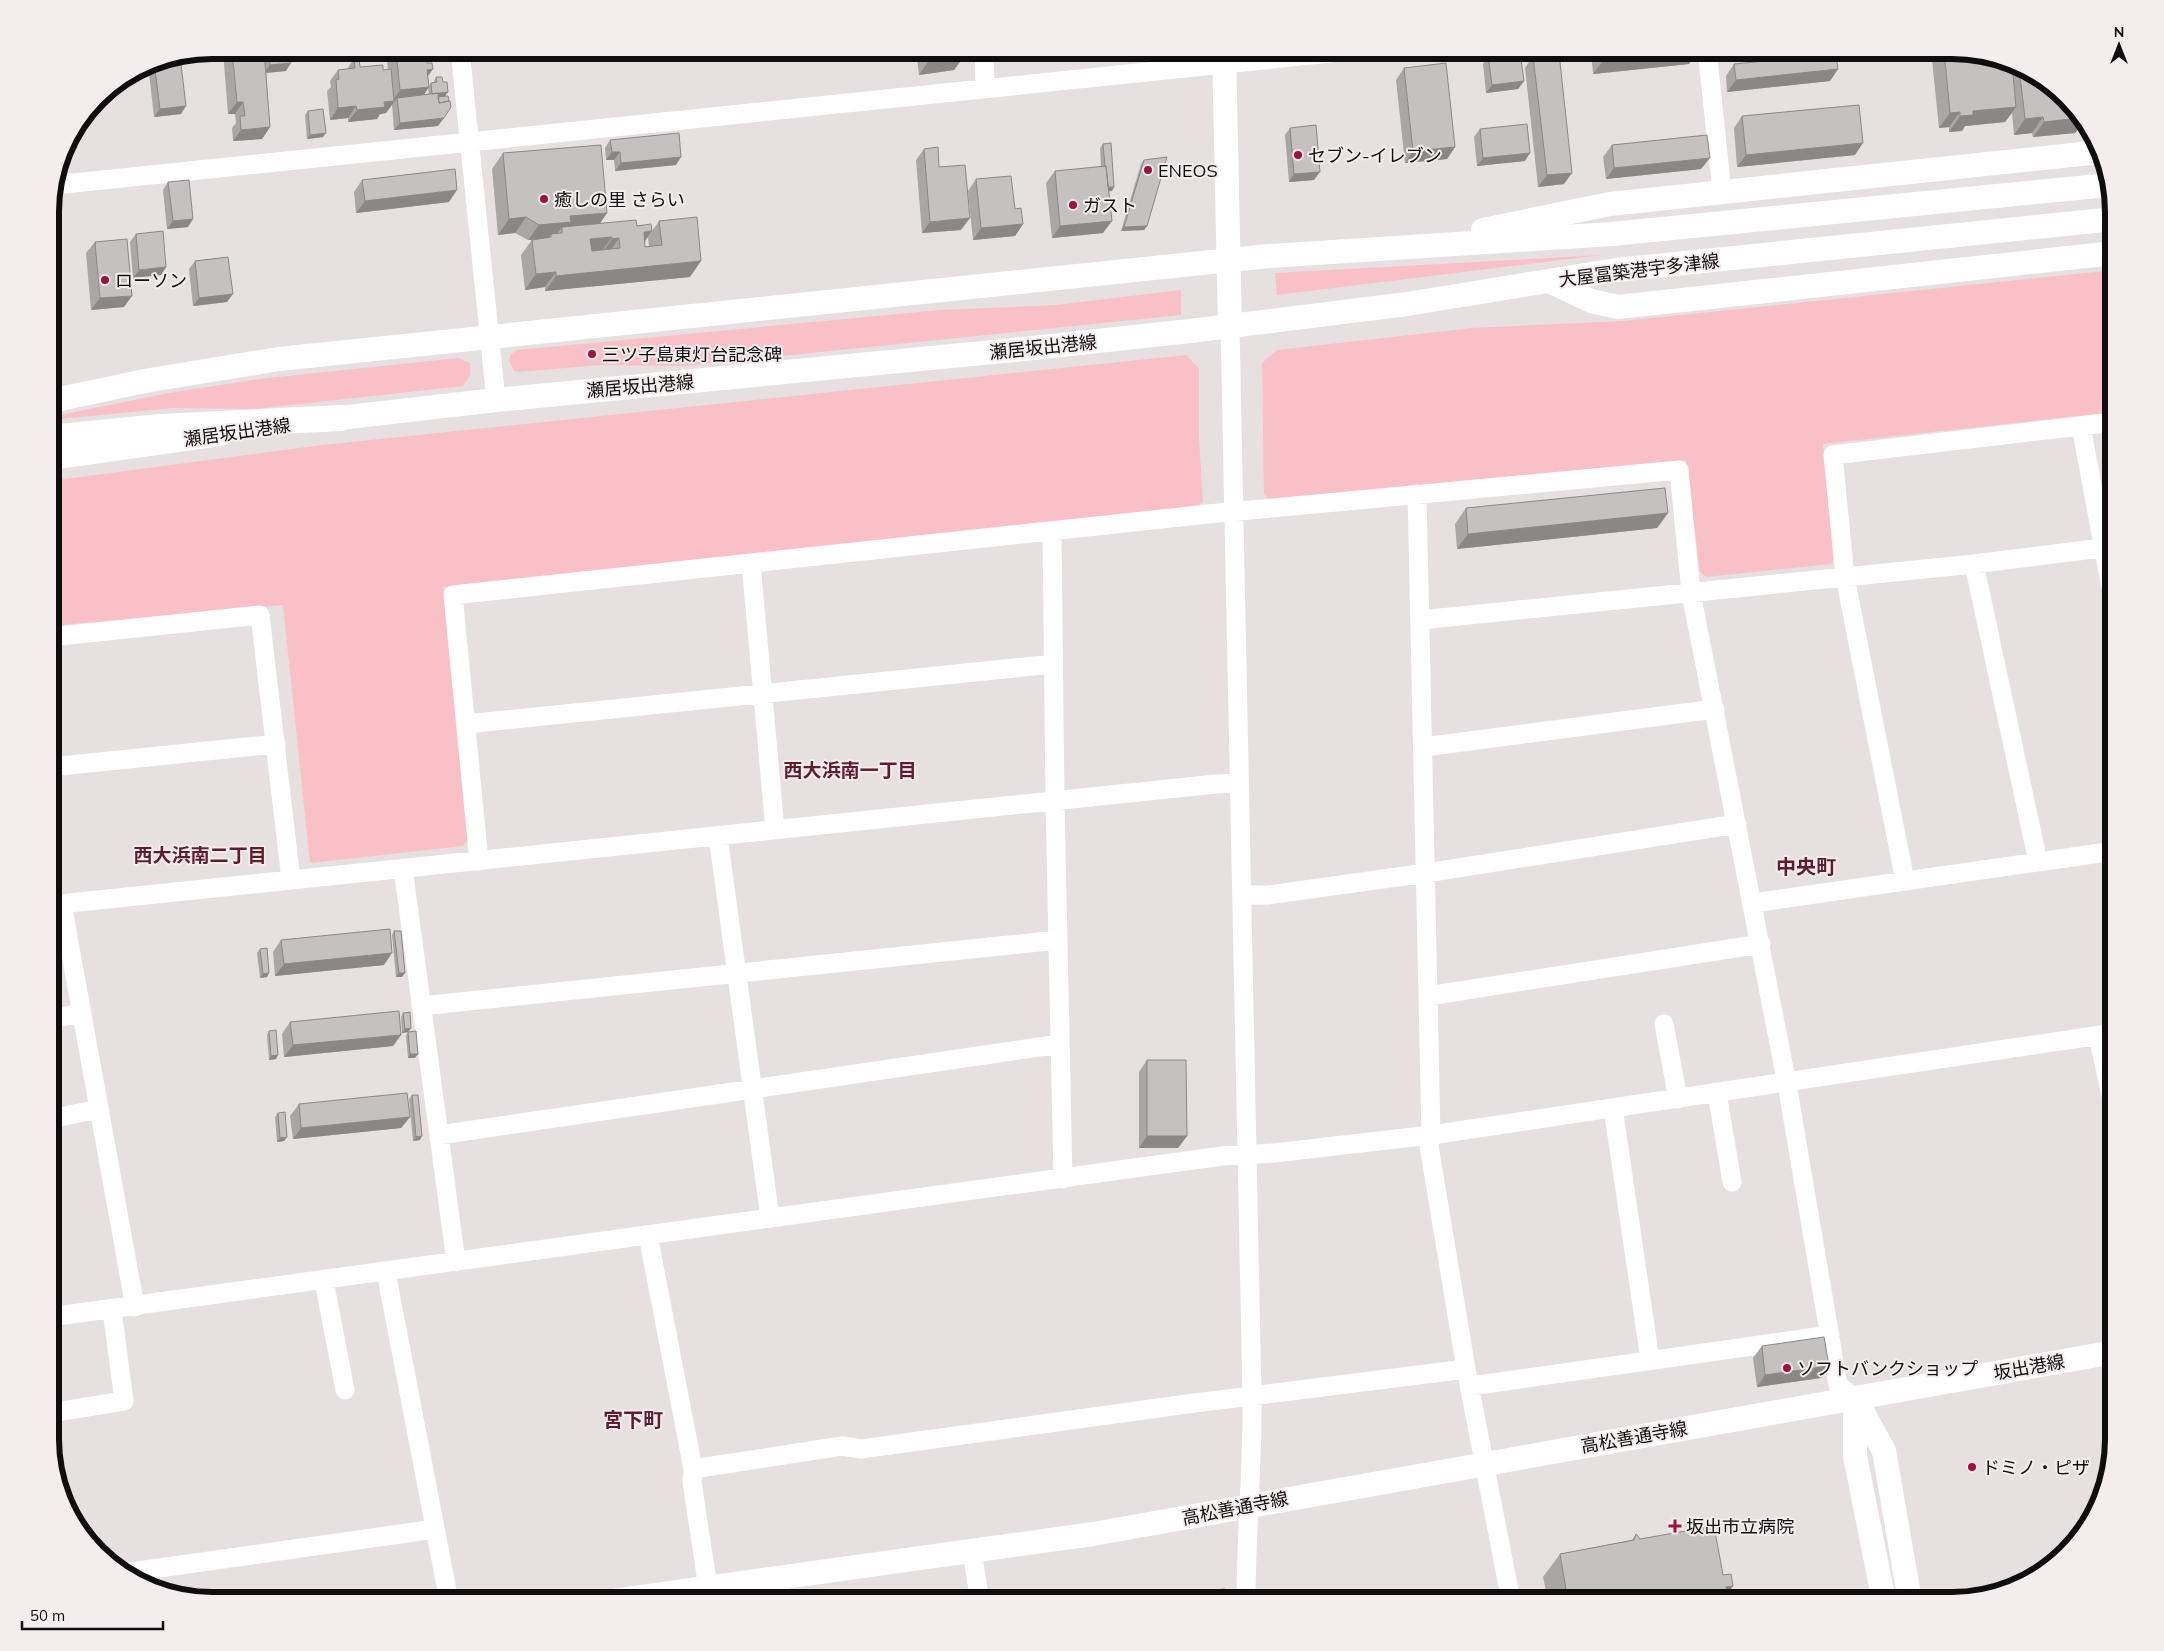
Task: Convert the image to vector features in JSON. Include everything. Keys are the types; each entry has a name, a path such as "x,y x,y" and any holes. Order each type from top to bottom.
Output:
{"highway":[{"path":"59,437 160,427 341,418"}],"main road":[{"path":"1224,59 1230,326"},
{"path":"1400,246 1610,204 2093,153"},
{"name":"大屋冨築港宇多津線","path":"1228,260 1400,246 1612,234 2103,185"},
{"name":"大屋冨築港宇多津線","path":"1230,326 1407,304 1616,270 2105,220"},
{"path":"1549,281 1591,301 1618,306 2105,254"},
{"path":"59,399 150,380 279,359 1228,260"},
{"name":"瀬居坂出港線","path":"59,457 341,418 496,400 1024,349 1230,326"},
{"path":"59,427 160,418 341,418"},
{"name":"坂出港線","path":"1855,1398 2105,1354"},
{"path":"1855,1398 1855,1456 1882,1592"},
{"path":"1855,1398 1884,1451 1908,1592"},
{"name":"高松善通寺線","path":"715,1592 1092,1534 1855,1398"}],"street":[{"path":"461,59 496,400"},
{"path":"984,59 984,88"},
{"path":"62,184 984,88 1202,59"},
{"path":"1708,59 1722,191"},
{"path":"1230,326 1253,1460 1246,1546 1246,1592"},
{"path":"1905,881 1845,577 1832,456 2105,423"},
{"path":"2081,426 2105,562"},
{"path":"480,861 453,595 1233,512 1679,470 1691,593 1738,824 1787,1084 1838,1385 1855,1398"},
{"path":"1416,494 1424,747 1431,1135 1429,1146 1468,1377 1509,1592"},
{"path":"1052,531 1055,801 1063,1179"},
{"path":"1420,620 1974,564 2102,548"},
{"path":"751,563 775,830"},
{"path":"1974,564 2038,862"},
{"path":"59,636 260,615 291,880"},
{"path":"466,724 1053,664"},
{"path":"1424,747 1715,709"},
{"path":"59,766 276,744"},
{"path":"59,905 1239,783"},
{"path":"1242,895 1268,895 1426,873 1738,824"},
{"path":"718,836 770,1218"},
{"path":"1753,903 2105,852"},
{"path":"403,868 456,1262"},
{"path":"59,917 82,1013 135,1307"},
{"path":"421,1006 1058,940"},
{"path":"1428,996 1760,944"},
{"path":"59,1017 82,1013"},
{"path":"1664,1024 1678,1098"},
{"path":"59,1316 1222,1156 1248,1155 1431,1135 1678,1098 1787,1084 2105,1034"},
{"path":"438,1135 1060,1044"},
{"path":"1717,1093 1732,1182"},
{"path":"1613,1108 1650,1360"},
{"path":"59,1117 99,1109"},
{"path":"648,1235 693,1469 692,1482 715,1592"},
{"path":"386,1272 447,1592"},
{"path":"324,1280 345,1390"},
{"path":"59,1411 124,1401 112,1310"},
{"path":"693,1469 842,1446 862,1449 1252,1396 1650,1360 1830,1336"},
{"path":"136,1571 435,1529"},
{"path":"972,1552 979,1592"}],"shaded area":[{"path":"1602,255 1277,295 1275,273"},
{"path":"2105,271 2105,413 1823,444 1835,557 1831,564 1706,577 1700,572 1686,460 1270,500 1264,494 1262,363 1277,350 1472,328 1623,321"},
{"path":"1181,290 1181,315 685,366 601,365 519,372 514,371 509,360 511,354 517,350 940,310 1056,305"},
{"path":"1186,355 1199,368 1199,438 1203,502 1197,507 443,587 469,839 463,846 310,863 283,605 59,625 59,480 322,445"},
{"path":"458,358 470,363 470,376 463,386 255,409 172,408 59,419 59,415 169,393 259,379"}],"building":[{"path":"233,59 265,59 270,127 241,130 240,116 245,116 243,102 237,102"},
{"path":"270,59 291,59 291,63 270,65"},
{"path":"354,59 359,59 360,67 383,65 383,70 391,69 394,101 384,102 385,107 357,110 356,106 338,108 336,80 339,79 338,70 355,68"},
{"path":"397,59 427,59 427,63 432,63 433,69 427,70 429,87 400,90"},
{"path":"1488,59 1521,59 1524,81 1492,85"},
{"path":"1533,59 1560,59 1572,173 1547,175"},
{"path":"1602,59 1630,59 1602,62"},
{"path":"1785,59 1837,59 1838,69 1736,80 1734,64"},
{"path":"1945,59 1972,60 1992,64 2013,72 2016,107 1973,111 1973,115 1960,116 1960,112 1950,113"},
{"path":"181,62 186,106 160,109 155,70"},
{"path":"1446,63 1455,147 1413,151 1404,68"},
{"path":"2020,75 2045,90 2073,119 2044,122 2043,117 2025,119"},
{"path":"436,77 442,77 443,82 447,82 448,92 432,94 431,83 437,82"},
{"path":"438,93 439,103 450,101 451,107 444,118 400,123 397,98"},
{"path":"448,96 449,101 439,103 438,97"},
{"path":"1859,105 1863,143 1746,155 1742,116"},
{"path":"323,109 326,133 310,135 308,111"},
{"path":"1527,124 1530,153 1483,158 1480,129"},
{"path":"1316,125 1320,172 1294,174 1290,128"},
{"path":"679,133 681,157 621,163 620,152 612,152 610,140"},
{"path":"1707,135 1710,158 1614,168 1612,145"},
{"path":"1111,143 1114,187 1108,187 1103,144"},
{"name":"癒しの里 さらい","path":"601,145 607,213 570,216 571,222 539,225 526,217 509,219 503,153"},
{"path":"938,147 939,167 965,165 970,218 930,222 924,149"},
{"path":"1167,157 1147,226 1124,227 1144,160"},
{"path":"1106,166 1112,221 1060,226 1055,171"},
{"path":"455,169 457,190 365,201 362,180"},
{"path":"1011,176 1015,209 1021,208 1023,224 981,228 976,179"},
{"path":"189,180 193,219 173,221 168,182"},
{"path":"697,217 701,261 556,276 556,272 536,274 532,240 551,237 551,234 562,233 562,227 636,220 637,226 651,224 652,231 644,232 645,247 662,245 659,221","holes":["612,237 612,239 619,238 620,248 592,251 590,239"]},
{"path":"163,231 166,267 139,270 136,234"},
{"path":"127,239 132,296 100,298 95,242"},
{"path":"228,257 233,294 199,298 195,261"},
{"path":"1665,488 1668,513 1468,534 1466,508"},
{"path":"390,929 392,953 284,964 281,940"},
{"path":"394,931 401,931 405,973 399,973"},
{"path":"267,948 269,973 263,974 260,949"},
{"path":"399,1011 401,1035 293,1045 290,1022"},
{"path":"410,1012 411,1028 405,1029 403,1013"},
{"path":"276,1030 278,1055 271,1056 269,1031"},
{"path":"416,1031 418,1054 410,1054 408,1032"},
{"path":"1147,1060 1186,1060 1187,1136 1147,1136"},
{"path":"407,1093 410,1117 301,1128 299,1104"},
{"path":"412,1095 418,1095 422,1136 416,1137"},
{"path":"285,1112 287,1137 280,1138 278,1113"},
{"path":"1824,1337 1829,1366 1765,1375 1762,1346"},
{"path":"1714,1526 1723,1575 1731,1574 1733,1586 1726,1587 1727,1592 1566,1592 1560,1554 1634,1540 1636,1534 1640,1539"},
{"path":"1225,1589 1225,1592 1188,1592"}],"place":[{"name":"セブン-イレブン","path":"1298,155"},
{"name":"ENEOS","path":"1148,170"},
{"name":"癒しの里 さらい","path":"544,199"},
{"name":"ガスト","path":"1073,205"},
{"name":"ローソン","path":"105,280"},
{"name":"三ツ子島東灯台記念碑","path":"592,354"},
{"name":"ソフトバンクショップ","path":"1787,1368"},
{"name":"ドミノ・ピザ","path":"1972,1467"},
{"name":"坂出市立病院","path":"1675,1526"}],"district":[{"name":"西大浜南一丁目","path":"850,770"},
{"name":"西大浜南二丁目","path":"200,855"},
{"name":"中央町","path":"1806,866"},
{"name":"宮下町","path":"633,1419"}]}
